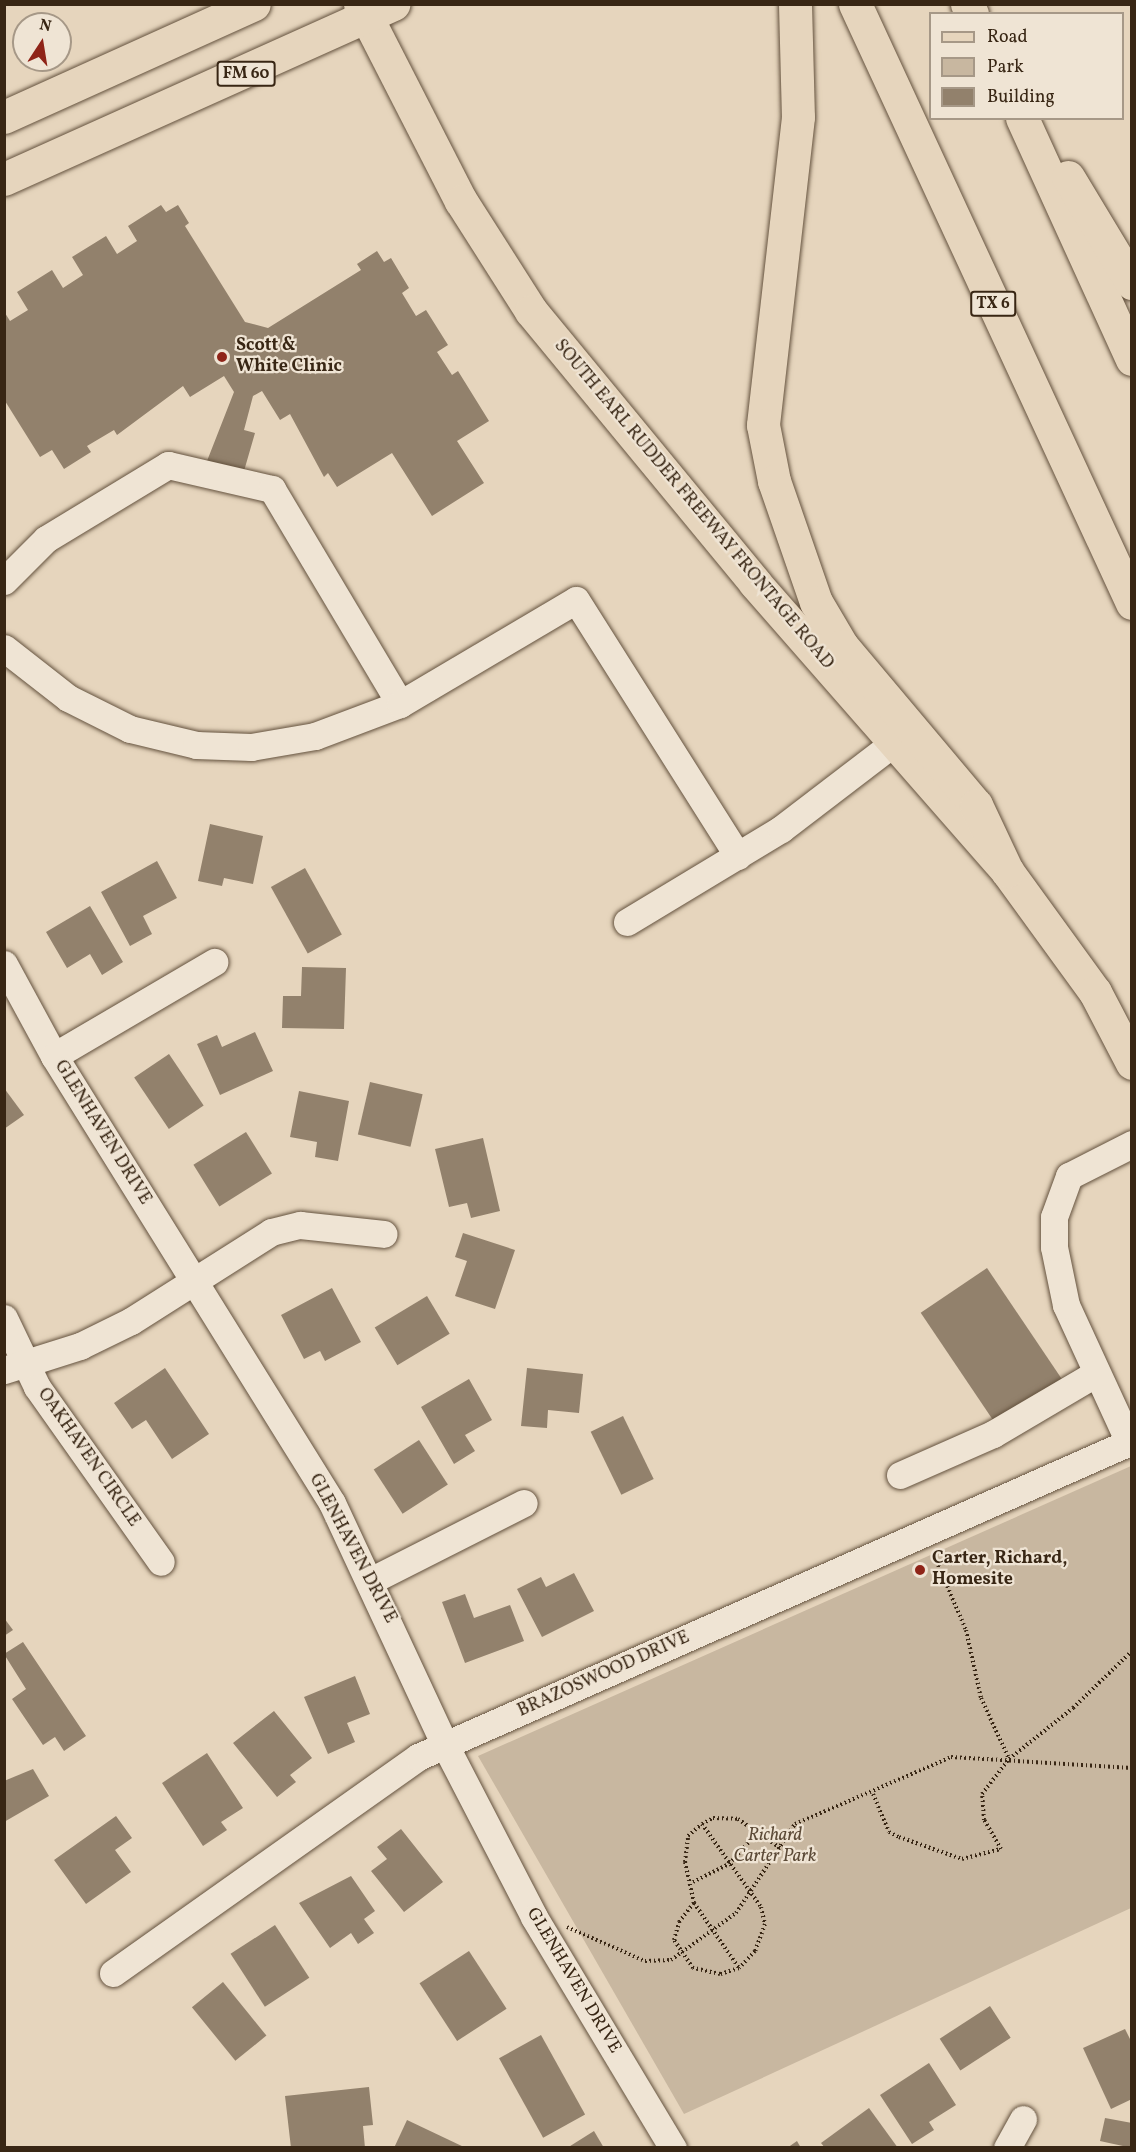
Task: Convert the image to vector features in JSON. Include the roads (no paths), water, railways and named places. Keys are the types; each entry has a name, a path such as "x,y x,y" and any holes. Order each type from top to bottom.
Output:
{"main road":[{"path":"204,29 235,4"},
{"path":"4,117 204,29 254,4"},
{"path":"795,4 798,117 763,415 774,481 798,561 821,610 842,646 976,805 1007,871"},
{"name":"TX 6","path":"855,4 1131,603"},
{"name":"SOUTH EARL RUDDER FREEWAY FRONTAGE ROAD","path":"373,9 461,201 531,311 755,584 896,741 1007,871 1095,992 1131,1063"},
{"name":"FM 60","path":"4,179 373,9"},
{"path":"1023,120 1131,359"},
{"path":"1028,120 1131,284"}],"street":[{"path":"4,581 46,539 168,465 272,489 400,704"},
{"path":"4,648 98,716 196,745 280,744 400,704 576,600 738,856"},
{"path":"627,922 738,856 808,810 896,741"},
{"path":"54,1056 214,962"},
{"name":"GLENHAVEN DRIVE","path":"4,964 54,1056 332,1503 372,1580 446,1745 534,1917 674,2148"},
{"path":"1130,1441 1095,1374 1059,1281 1054,1217 1069,1176 1131,1144"},
{"path":"4,1370 30,1363 131,1321 192,1279 271,1232 300,1225 384,1234"},
{"name":"OAKHAVEN CIRCLE","path":"4,1318 30,1363 37,1387 161,1562"},
{"path":"900,1475 993,1434 1095,1374"},
{"name":"BRAZOSWOOD DRIVE","path":"112,1973 391,1771 1130,1441"},
{"path":"372,1580 524,1503"},
{"path":"1007,2148 1023,2119"}],"place":[{"name":"Scott & White Clinic","path":"222,357"},
{"name":"Carter, Richard, Homesite","path":"920,1570"}],"park label":[{"name":"Richard Carter Park","path":"775,1847"}]}
